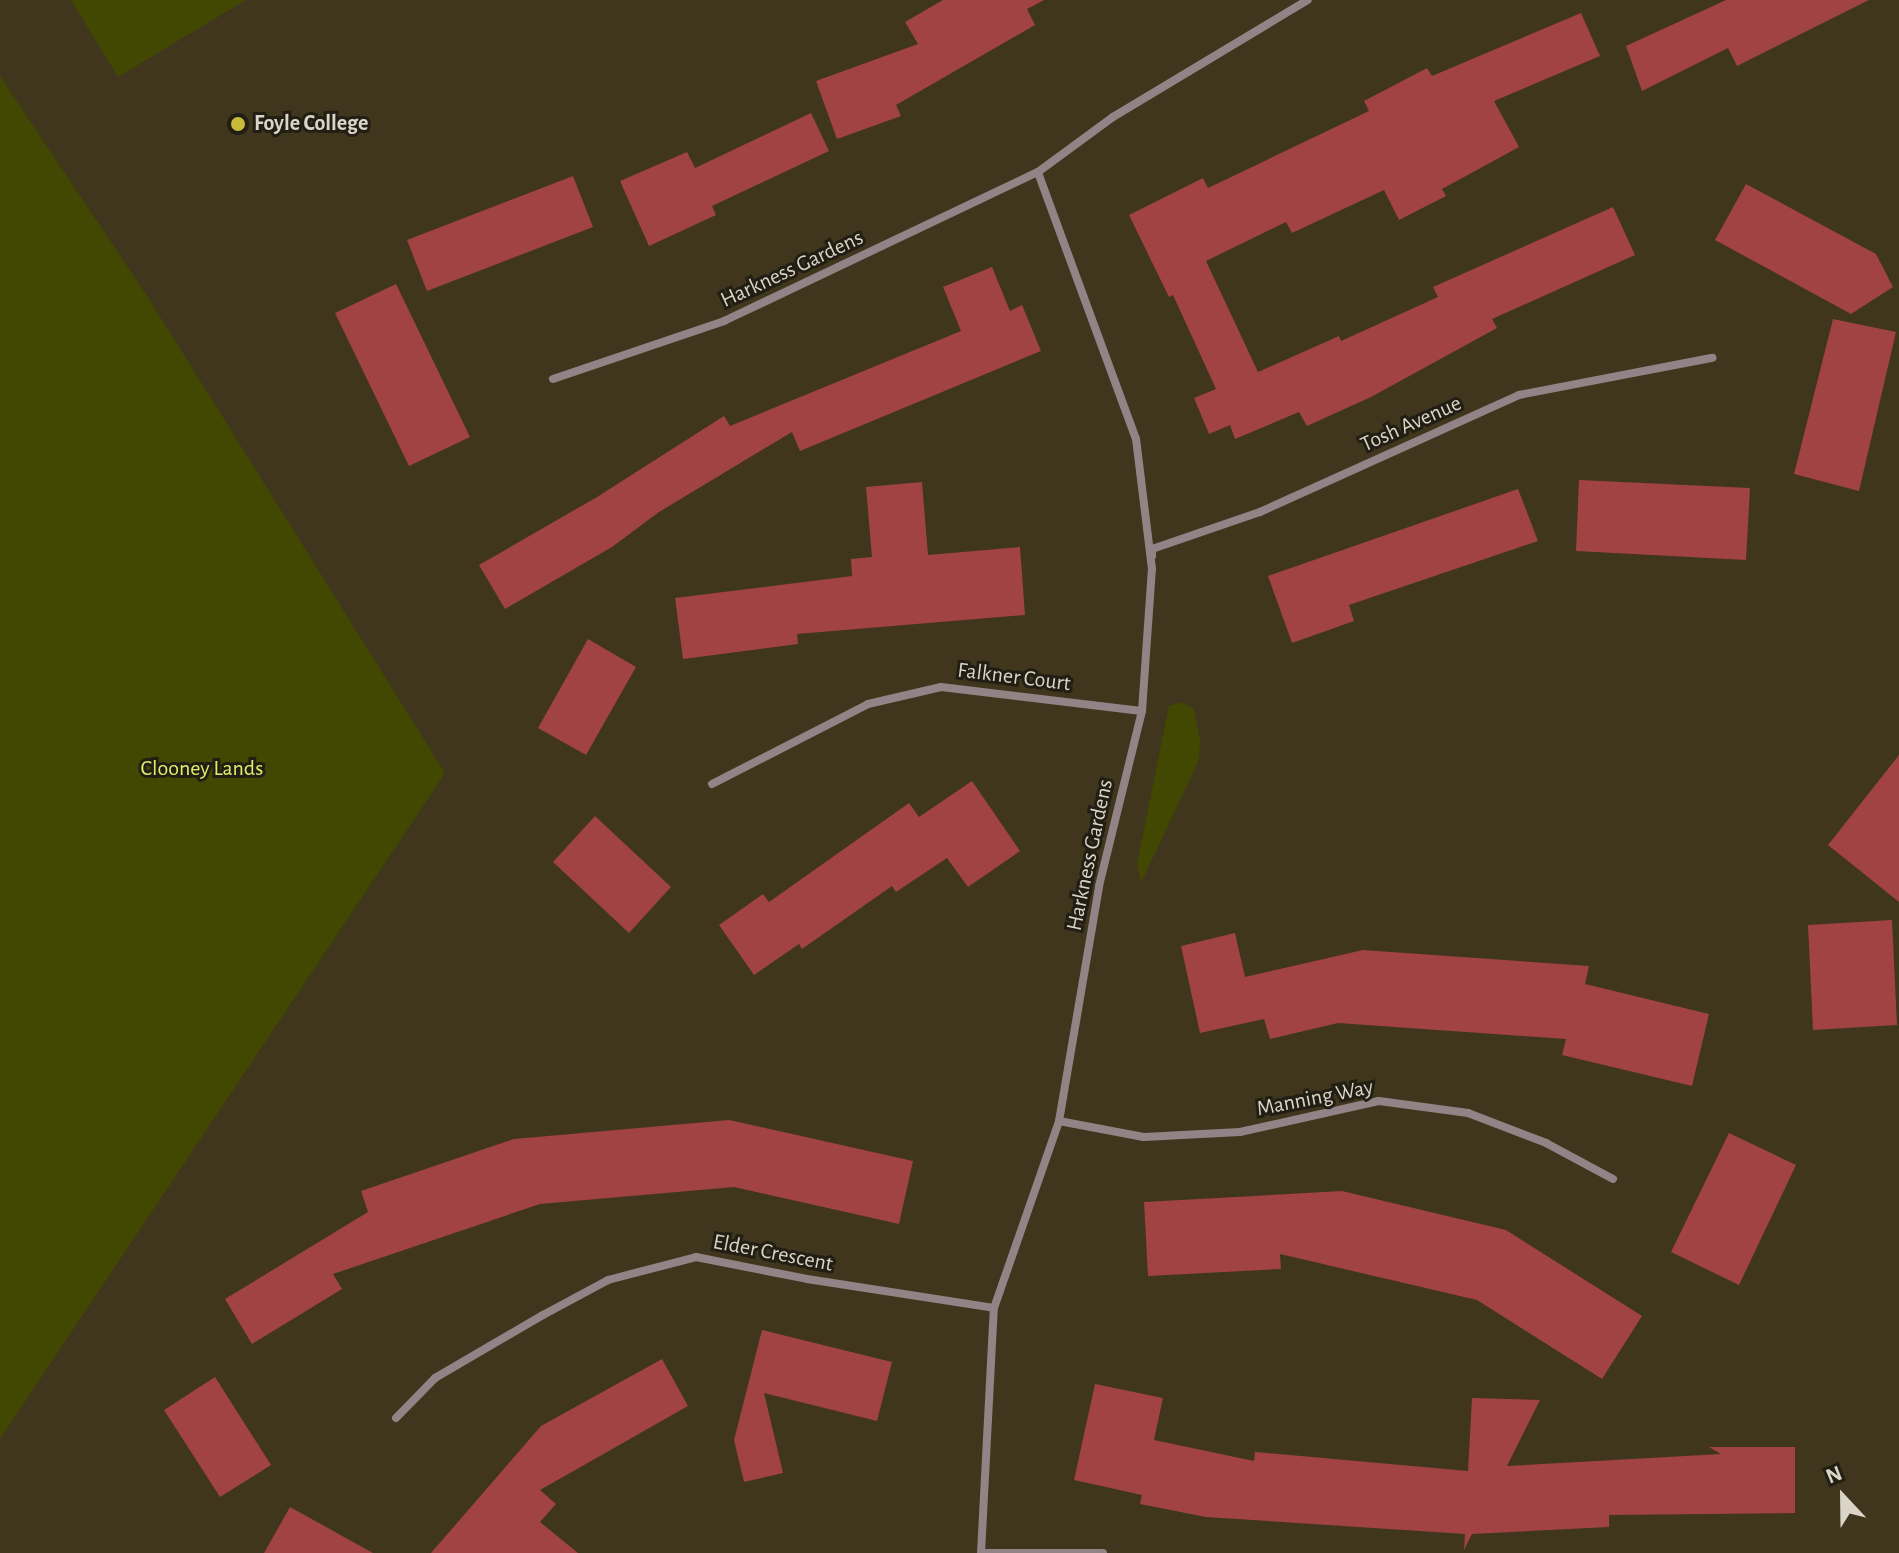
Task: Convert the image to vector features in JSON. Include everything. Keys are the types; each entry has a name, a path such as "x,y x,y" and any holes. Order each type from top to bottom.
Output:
{"street":[{"name":"Harkness Gardens","path":"553,379 724,321 1038,172 1113,117 1308,0"},
{"name":"Harkness Gardens","path":"982,1553 994,1308 1059,1121 1099,886 1142,711 1152,569 1136,439 1038,172"},
{"name":"Tosh Avenue","path":"1152,569 1152,549 1260,512 1519,395 1712,358"},
{"name":"Falkner Court","path":"712,784 868,704 941,687 1142,711"},
{"name":"Manning Way","path":"1059,1121 1144,1137 1240,1132 1379,1101 1468,1113 1546,1143 1613,1179"},
{"name":"Elder Crescent","path":"396,1418 435,1378 608,1280 696,1257 807,1279 994,1308"},
{"path":"982,1553 1103,1553"}],"green space":[{"path":"71,0 246,0 118,77"},
{"name":"Clooney Lands","path":"0,76 149,299 445,773 0,1439"},
{"path":"1182,702 1194,710 1200,740 1199,760 1141,883 1137,864 1169,706"}],"building":[{"path":"943,0 1044,0 1027,9 1035,25 896,105 901,116 837,139 816,81 918,44 905,22"},
{"path":"1726,0 1869,0 1737,66 1728,48 1642,91 1626,46"},
{"path":"1581,13 1600,56 1494,101 1519,147 1442,189 1446,196 1399,220 1384,190 1292,233 1286,222 1206,261 1258,372 1339,336 1341,341 1438,297 1433,287 1613,207 1635,255 1492,319 1497,328 1371,397 1307,426 1299,412 1235,439 1230,425 1209,434 1194,398 1216,389 1173,295 1169,297 1129,215 1203,178 1208,188 1369,111 1364,101 1427,68 1432,76"},
{"path":"811,113 829,151 712,206 716,215 649,246 620,181 687,152 695,168"},
{"path":"573,176 593,227 427,291 407,240"},
{"path":"1746,184 1876,254 1893,287 1851,314 1715,240"},
{"path":"992,267 1010,311 1022,305 1041,351 800,451 792,432 659,512 612,547 505,609 479,565 597,497 724,416 730,426 961,331 943,287"},
{"path":"396,284 470,437 409,466 335,313"},
{"path":"1833,319 1896,332 1859,491 1794,474"},
{"path":"1579,480 1750,488 1746,560 1576,551"},
{"path":"922,482 928,555 1020,547 1025,615 797,634 798,644 683,659 675,598 852,576 851,559 872,557 866,487"},
{"path":"1518,489 1538,541 1349,605 1354,621 1292,643 1268,576"},
{"path":"588,639 636,667 586,755 538,728"},
{"path":"1899,755 1899,902 1828,845"},
{"path":"972,781 1020,851 968,887 947,858 896,892 892,886 802,949 799,944 754,975 719,925 763,894 769,902 909,803 919,817"},
{"path":"595,816 671,887 629,933 553,862"},
{"path":"1892,920 1897,1025 1813,1030 1808,925"},
{"path":"1235,933 1245,977 1363,950 1589,966 1585,984 1709,1014 1692,1086 1562,1055 1566,1039 1338,1023 1270,1039 1264,1019 1200,1033 1181,946"},
{"path":"729,1120 913,1161 899,1224 734,1187 540,1204 333,1274 342,1289 252,1344 225,1299 368,1212 361,1191 514,1139"},
{"path":"1729,1133 1796,1165 1739,1285 1671,1252"},
{"path":"1342,1191 1506,1230 1642,1316 1602,1379 1477,1300 1280,1254 1281,1269 1148,1276 1144,1202"},
{"path":"762,1330 892,1362 877,1421 764,1393 783,1473 744,1482 734,1440"},
{"path":"662,1359 688,1406 540,1490 556,1504 540,1522 578,1553 431,1553 541,1426"},
{"path":"215,1377 271,1465 220,1497 164,1410"},
{"path":"1095,1384 1163,1398 1154,1440 1254,1461 1255,1452 1468,1471 1472,1398 1540,1400 1507,1466 1721,1454 1709,1447 1795,1447 1795,1513 1609,1515 1609,1527 1472,1534 1464,1550 1465,1534 1206,1517 1140,1504 1142,1495 1074,1480"},
{"path":"290,1507 373,1553 264,1553"}],"place":[{"name":"Foyle College","path":"238,124"}]}
